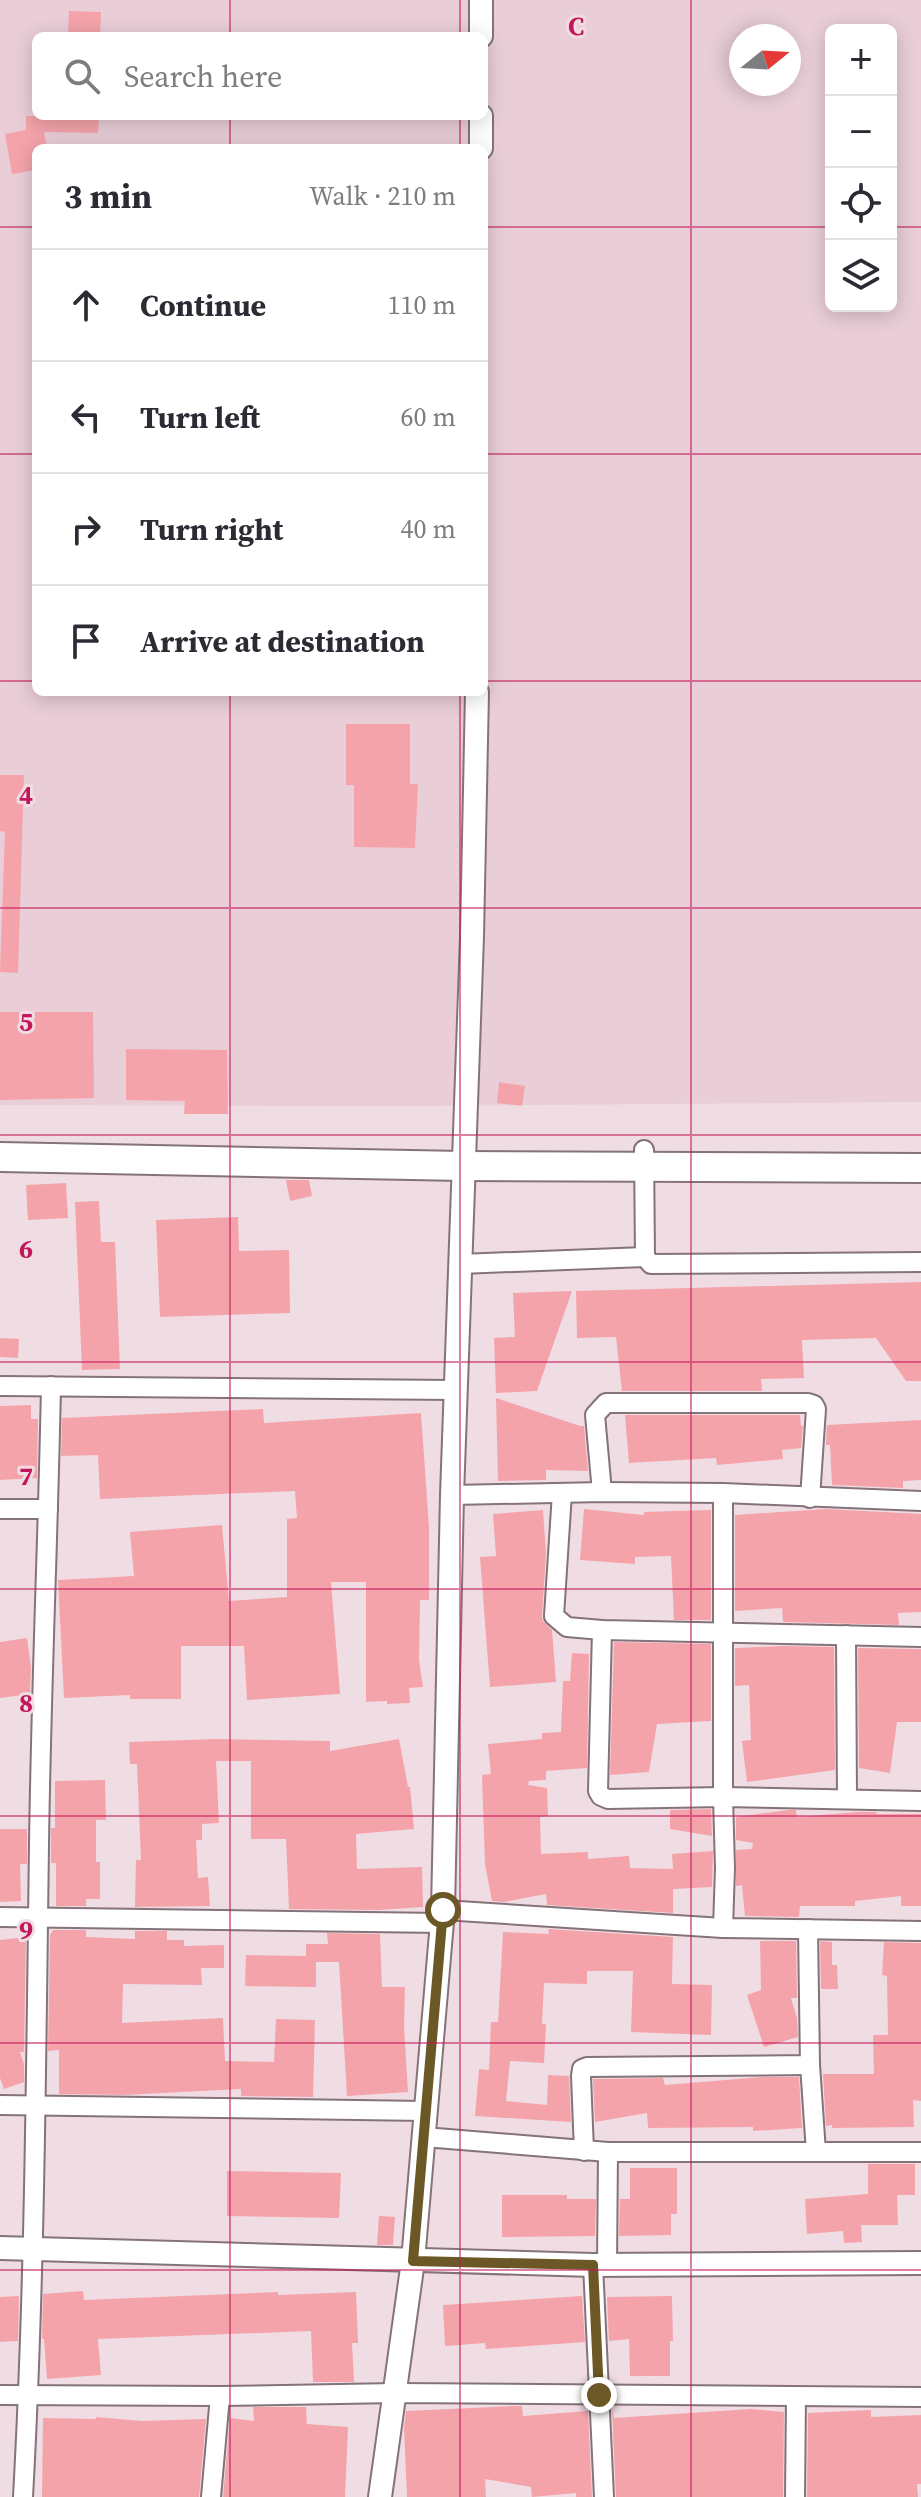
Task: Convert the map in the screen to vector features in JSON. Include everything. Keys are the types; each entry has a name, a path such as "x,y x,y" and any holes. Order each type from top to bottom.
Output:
{"main road":[{"path":"0,1142 463,1158"},
{"path":"0,1157 644,1158 921,1152"},
{"path":"644,1158 921,1168"}],"street":[{"path":"481,0 481,32"},
{"path":"481,120 481,144"},
{"path":"380,2497 413,2261 442,1917 477,696"},
{"path":"644,1158 645,1257 651,1264 921,1262"},
{"path":"460,1264 645,1257"},
{"path":"0,1386 455,1390"},
{"path":"23,2497 32,2251 51,1386"},
{"path":"602,1492 595,1415 606,1403 808,1403 816,1409 810,1498"},
{"path":"562,1493 554,1616 567,1627 921,1637"},
{"path":"452,1495 723,1493 921,1501"},
{"path":"723,1493 723,1928"},
{"path":"0,1509 48,1509"},
{"path":"602,1630 598,1791 601,1796 608,1799 723,1797 921,1801"},
{"path":"846,1635 847,1799"},
{"path":"0,1917 442,1917 723,1928 921,1931"},
{"path":"808,1929 810,2065 816,2152"},
{"path":"584,2151 581,2076 582,2069 587,2067 810,2065"},
{"path":"0,2105 425,2111"},
{"path":"424,2137 608,2152 921,2152"},
{"path":"604,2497 599,2395 600,2265 608,2152"},
{"path":"0,2248 600,2265 921,2263"},
{"path":"0,2395 396,2393 921,2397"},
{"path":"211,2497 220,2396"},
{"path":"795,2497 796,2397"}],"shaded area":[{"path":"0,0 921,0 921,1102 0,1105"}],"building":[{"path":"69,11 101,12 100,32 68,32"},
{"path":"26,116 32,116 32,120 99,120 98,133 44,132 46,144 32,144 32,171 12,174 5,134 26,130"},
{"path":"346,724 410,724 410,784 418,784 415,848 354,847 354,785 346,785"},
{"path":"0,775 24,775 18,973 0,972 5,832 0,831"},
{"path":"0,1012 93,1012 94,1098 0,1100"},
{"path":"126,1049 227,1050 228,1114 184,1114 185,1101 126,1100"},
{"path":"499,1082 525,1086 522,1106 497,1103"},
{"path":"286,1180 309,1180 312,1196 290,1201"},
{"path":"66,1183 68,1218 28,1220 26,1185"},
{"path":"99,1201 101,1242 115,1242 120,1369 82,1370 75,1202"},
{"path":"238,1217 239,1251 289,1250 290,1313 160,1317 156,1220"},
{"path":"921,1282 921,1381 906,1381 876,1338 802,1340 804,1378 761,1379 762,1391 622,1391 616,1337 577,1338 576,1291"},
{"path":"572,1291 537,1391 496,1393 494,1338 515,1337 513,1293"},
{"path":"0,1338 19,1339 18,1358 0,1357"},
{"path":"496,1398 584,1426 588,1471 546,1470 546,1480 498,1481"},
{"path":"31,1405 31,1419 38,1419 37,1478 0,1480 0,1406"},
{"path":"263,1409 264,1423 421,1413 429,1527 429,1600 420,1600 419,1660 423,1687 409,1688 410,1703 366,1702 366,1582 331,1582 340,1694 247,1700 244,1646 181,1646 181,1699 130,1699 130,1695 64,1698 58,1580 134,1576 130,1532 222,1525 229,1601 287,1597 287,1519 297,1518 295,1491 100,1499 98,1455 61,1456 62,1418"},
{"path":"625,1415 800,1415 803,1426 801,1448 782,1450 783,1459 717,1465 716,1458 629,1463"},
{"path":"921,1420 921,1480 903,1481 903,1488 832,1485 830,1445 826,1445 827,1425"},
{"path":"584,1509 644,1515 644,1512 711,1510 711,1620 674,1620 671,1556 635,1557 635,1564 580,1560"},
{"path":"826,1509 921,1514 921,1612 898,1613 899,1625 783,1622 782,1608 735,1611 735,1515"},
{"path":"543,1510 546,1554 542,1616 552,1630 556,1682 490,1687 480,1557 496,1556 493,1514"},
{"path":"27,1638 30,1694 0,1698 0,1642"},
{"path":"614,1642 711,1644 711,1721 657,1724 649,1772 610,1775"},
{"path":"834,1647 835,1770 747,1782 742,1741 751,1740 749,1685 735,1686 735,1648"},
{"path":"858,1648 921,1649 921,1722 897,1722 890,1773 859,1768"},
{"path":"572,1653 589,1654 587,1768 546,1771 546,1780 529,1781 528,1785 547,1788 548,1816 540,1817 541,1854 588,1852 588,1859 629,1856 630,1868 673,1869 672,1854 713,1851 712,1887 673,1889 673,1913 547,1905 546,1894 504,1902 492,1901 485,1864 482,1775 491,1774 488,1744 542,1739 542,1733 561,1732 563,1681 570,1681"},
{"path":"215,1739 330,1741 330,1751 399,1739 410,1787 414,1829 356,1834 357,1869 422,1867 423,1907 289,1909 286,1839 251,1839 251,1761 216,1761 219,1823 202,1824 202,1840 196,1840 198,1878 208,1877 210,1906 135,1907 136,1860 141,1860 137,1764 130,1764 129,1742"},
{"path":"105,1780 106,1820 96,1820 100,1899 86,1899 86,1906 56,1906 56,1863 51,1863 55,1781"},
{"path":"711,1809 712,1836 670,1829 670,1810"},
{"path":"796,1810 797,1817 858,1812 921,1814 921,1906 901,1906 901,1896 855,1901 855,1906 800,1906 799,1917 745,1916 742,1885 736,1886 736,1850 752,1849 753,1843 736,1840 736,1817"},
{"path":"0,1829 27,1829 27,1864 20,1864 21,1901 0,1902"},
{"path":"548,1929 673,1937 672,1984 712,1985 711,2035 631,2032 633,1971 587,1971 587,1984 544,1983 544,2063 510,2061 506,2101 547,2105 548,2075 569,2076 571,2122 475,2116 479,2069 489,2070 491,2022 498,2022 503,1932 549,1934"},
{"path":"53,1930 86,1930 86,1937 135,1939 135,1931 167,1931 167,1940 184,1940 184,1946 224,1945 224,1968 201,1968 202,1985 123,1984 122,2023 223,2018 225,2061 274,2062 276,2019 315,2020 313,2097 241,2096 241,2089 124,2095 59,2094 59,2050 48,2051 50,1935"},
{"path":"327,1933 380,1934 382,1987 405,1987 408,2092 347,2096 339,1962 316,1962 316,1987 245,1986 246,1955 306,1956 306,1944 328,1944"},
{"path":"26,1937 24,2052 20,2052 24,2082 4,2089 0,2078 0,1940"},
{"path":"760,1941 796,1941 797,1998 791,1998 798,2037 764,2047 747,1995 761,1990"},
{"path":"820,1941 832,1942 832,1965 837,1965 838,1989 821,1989"},
{"path":"884,1942 921,1943 921,2101 913,2100 914,2127 832,2128 832,2125 826,2126 823,2074 874,2074 873,2035 888,2035 887,1976 882,1975"},
{"path":"799,2077 802,2128 753,2131 753,2127 648,2128 647,2113 595,2122 593,2079 663,2078 665,2085"},
{"path":"868,2164 915,2164 915,2195 897,2195 898,2225 861,2225 862,2242 844,2243 843,2231 807,2234 805,2199 868,2194"},
{"path":"630,2168 677,2168 677,2214 671,2214 671,2235 619,2236 620,2199 630,2199"},
{"path":"227,2171 341,2173 339,2218 227,2216"},
{"path":"502,2195 567,2195 567,2199 596,2199 595,2236 502,2237"},
{"path":"379,2216 395,2217 393,2245 377,2245"},
{"path":"83,2291 84,2300 356,2292 358,2343 352,2343 354,2382 313,2382 311,2331 98,2339 101,2375 47,2379 42,2339 43,2294"},
{"path":"19,2296 18,2341 0,2342 0,2297"},
{"path":"582,2296 585,2342 486,2349 485,2343 445,2346 443,2305"},
{"path":"672,2296 670,2376 630,2376 629,2339 609,2341 607,2297"},
{"path":"522,2406 523,2416 588,2411 592,2497 576,2497 576,2493 532,2497 531,2487 485,2479 486,2497 407,2497 406,2411"},
{"path":"253,2407 306,2407 307,2424 348,2427 345,2497 223,2497 230,2418 254,2421"},
{"path":"612,2409 614,2418 751,2409 784,2412 783,2497 616,2497"},
{"path":"871,2410 871,2417 921,2415 921,2484 917,2484 918,2497 807,2497 808,2413"},
{"path":"96,2417 142,2421 206,2419 199,2497 42,2497 43,2418"}],"route":[{"path":"443,1910 413,2261 593,2265 599,2395"}]}
